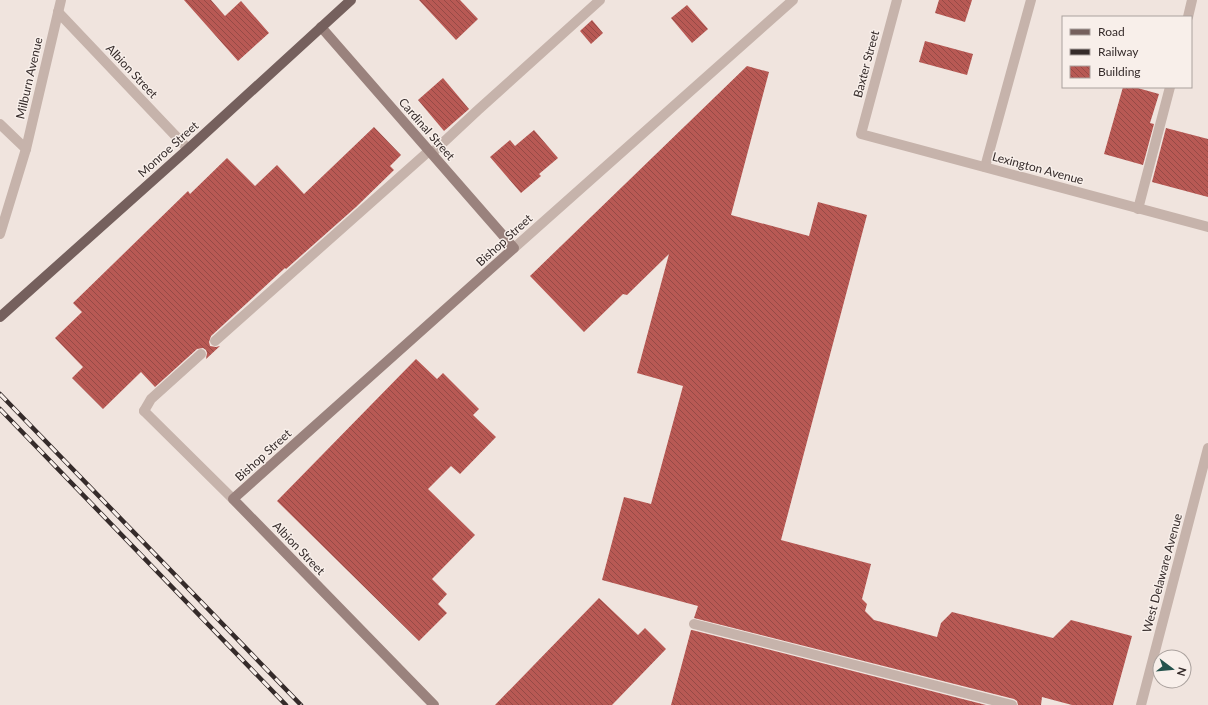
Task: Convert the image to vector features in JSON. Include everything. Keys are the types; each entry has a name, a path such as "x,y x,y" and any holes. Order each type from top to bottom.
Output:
{"main road":[{"name":"Monroe Street","path":"0,317 188,149 351,0"}],"street":[{"path":"215,341 478,110 600,0"},
{"name":"Bishop Street","path":"233,499 793,0"},
{"name":"Baxter Street","path":"861,134 897,0"},
{"path":"985,167 1030,0"},
{"path":"1188,16 1192,0"},
{"name":"Milburn Avenue","path":"0,234 26,149 59,4"},
{"name":"Albion Street","path":"59,4 188,149"},
{"name":"Cardinal Street","path":"321,27 514,248"},
{"path":"1138,209 1170,88"},
{"path":"0,124 26,149"},
{"name":"Lexington Avenue","path":"861,134 1208,227"},
{"name":"Albion Street","path":"201,354 151,399 144,411 233,499 434,705"},
{"name":"West Delaware Avenue","path":"1141,705 1208,448"},
{"path":"694,624 1012,705"}],"building":[{"path":"184,0 211,0 225,16 241,1 269,33 238,61"},
{"path":"419,0 460,0 478,19 456,40"},
{"path":"939,0 972,0 965,22 935,13"},
{"path":"687,5 708,29 692,43 671,18"},
{"path":"592,20 603,33 591,44 580,31"},
{"path":"925,41 973,54 967,75 919,62"},
{"path":"747,66 769,72 731,215 809,236 818,202 867,215 781,540 871,564 862,599 867,604 865,611 874,620 937,637 941,623 952,612 1053,638 1071,620 1132,636 1113,705 1072,705 1042,697 1041,705 1018,705 1017,701 1014,699 694,618 698,606 602,580 624,497 651,504 683,386 637,373 669,254 627,295 623,294 584,332 530,276"},
{"path":"443,78 469,109 444,131 418,100"},
{"path":"1123,88 1138,88 1159,94 1150,123 1154,124 1143,165 1104,154"},
{"path":"374,127 401,155 390,166 394,170 356,207 286,269 285,268 211,336 209,342 210,346 220,346 206,359 206,350 203,348 197,349 155,387 141,372 103,409 72,378 83,367 55,338 82,312 73,303 188,191 190,194 227,158 255,186 277,165 304,194"},
{"path":"1166,128 1208,139 1208,197 1152,182"},
{"path":"534,130 558,158 539,174 541,176 521,193 490,157 510,140 515,146"},
{"path":"416,359 437,379 443,373 479,409 473,415 496,437 460,474 451,466 428,489 475,535 432,579 447,594 438,604 447,613 419,641 277,501"},
{"path":"599,598 638,635 645,628 666,649 612,705 495,705"},
{"path":"692,630 986,705 671,705"}],"railway":[{"path":"0,394 301,705"},
{"path":"0,409 286,705"}]}
